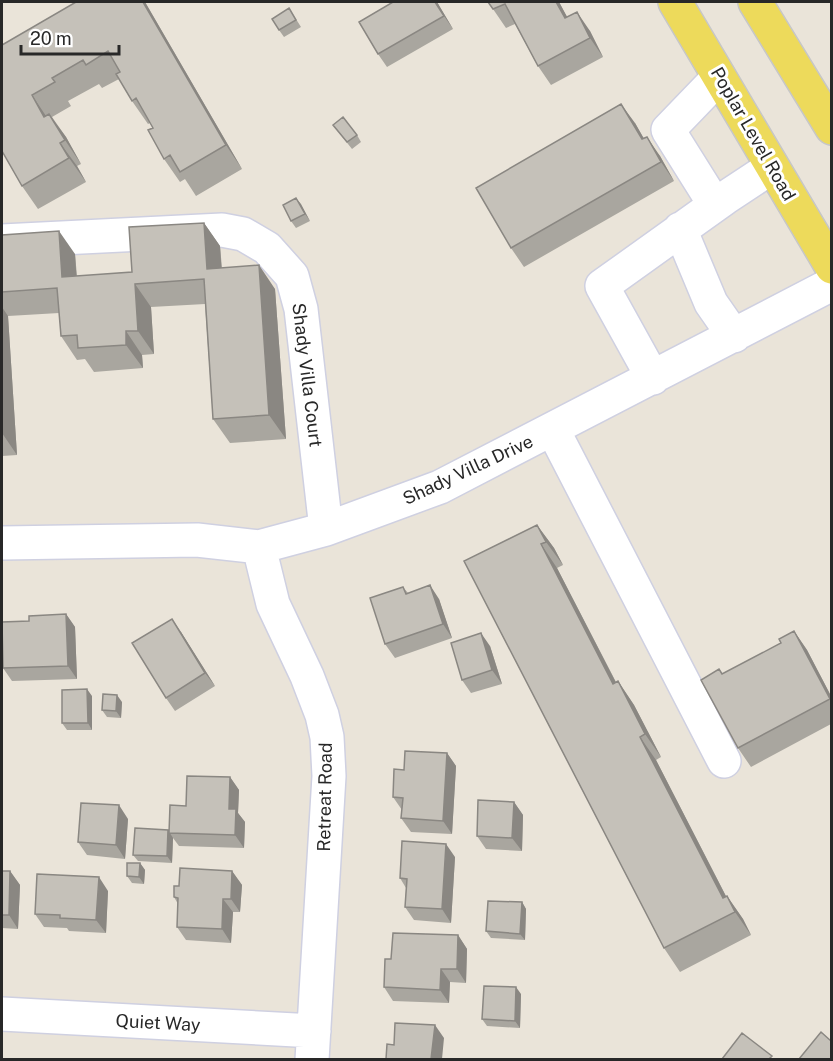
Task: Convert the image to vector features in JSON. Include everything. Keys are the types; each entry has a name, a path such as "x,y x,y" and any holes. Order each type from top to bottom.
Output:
{"main road":[{"name":"Poplar Level Road","path":"675,2 831,267"},
{"path":"755,2 831,128"}],"street":[{"path":"715,205 668,130 719,76"},
{"path":"653,378 602,286 680,229 772,167"},
{"path":"680,229 711,303 734,336"},
{"name":"Shady Villa Court","path":"2,241 222,230 243,234 267,248 292,276 301,309 326,529"},
{"name":"Shady Villa Drive","path":"2,543 197,540 259,547 326,529 440,487 831,284"},
{"path":"552,430 724,761"},
{"name":"Retreat Road","path":"259,547 273,604 307,676 322,715 327,737 329,776 313,1045"},
{"name":"Quiet Way","path":"2,1014 313,1045"}],"building":[{"path":"76,2 143,2 226,145 180,172 170,155 164,159 148,130 153,128 136,98 132,101 116,74 120,72 108,51 86,65 83,60 52,78 55,82 32,95 44,117 49,114 65,140 60,143 69,158 22,186 2,151 2,45"},
{"path":"393,2 435,2 444,16 378,54 359,22"},
{"path":"488,2 556,2 565,18 577,12 590,38 538,66 505,4 493,9"},
{"path":"289,8 296,20 279,30 272,19"},
{"path":"621,104 642,139 647,137 661,162 511,248 476,188"},
{"path":"343,117 357,135 347,142 333,125"},
{"path":"296,198 305,214 291,221 283,205"},
{"path":"204,223 207,269 259,265 269,415 213,419 204,279 135,284 138,331 126,331 126,345 78,348 77,335 61,336 57,288 2,292 2,235 59,231 62,277 132,272 129,227"},
{"path":"537,525 546,542 541,544 613,684 618,681 645,734 640,737 723,898 727,896 735,912 664,948 464,561"},
{"path":"430,585 443,624 385,644 370,598 403,587 406,594"},
{"path":"66,614 68,666 3,668 2,622 29,621 29,616"},
{"path":"172,619 205,673 166,698 132,643"},
{"path":"794,631 830,699 738,748 701,680 719,669 722,674 781,643 779,639"},
{"path":"481,633 492,670 462,680 451,643"},
{"path":"87,689 88,723 62,723 62,690"},
{"path":"103,694 117,695 116,711 102,710"},
{"path":"405,751 447,753 443,821 401,818 403,798 393,797 394,769 404,770"},
{"path":"187,776 230,777 229,809 236,809 235,835 169,833 170,805 186,806"},
{"path":"478,800 514,802 512,838 477,836"},
{"path":"81,803 119,805 116,845 78,842"},
{"path":"135,828 168,830 167,856 133,855"},
{"path":"402,841 446,844 442,909 405,907 407,879 400,878"},
{"path":"127,863 140,863 139,877 127,876"},
{"path":"180,868 232,871 231,899 223,899 222,929 177,927 178,898 174,897 174,886 179,886"},
{"path":"2,871 10,871 9,915 2,915"},
{"path":"37,874 99,877 96,920 35,914"},
{"path":"488,901 522,902 520,934 486,931"},
{"path":"393,933 458,935 457,969 441,969 440,990 384,987 385,959 391,959"},
{"path":"484,986 516,987 515,1021 482,1019"},
{"path":"395,1023 435,1025 431,1059 386,1059 387,1044 394,1045"},
{"path":"821,1032 831,1041 831,1059 799,1059"},
{"path":"742,1033 772,1056 769,1059 722,1059"}]}
